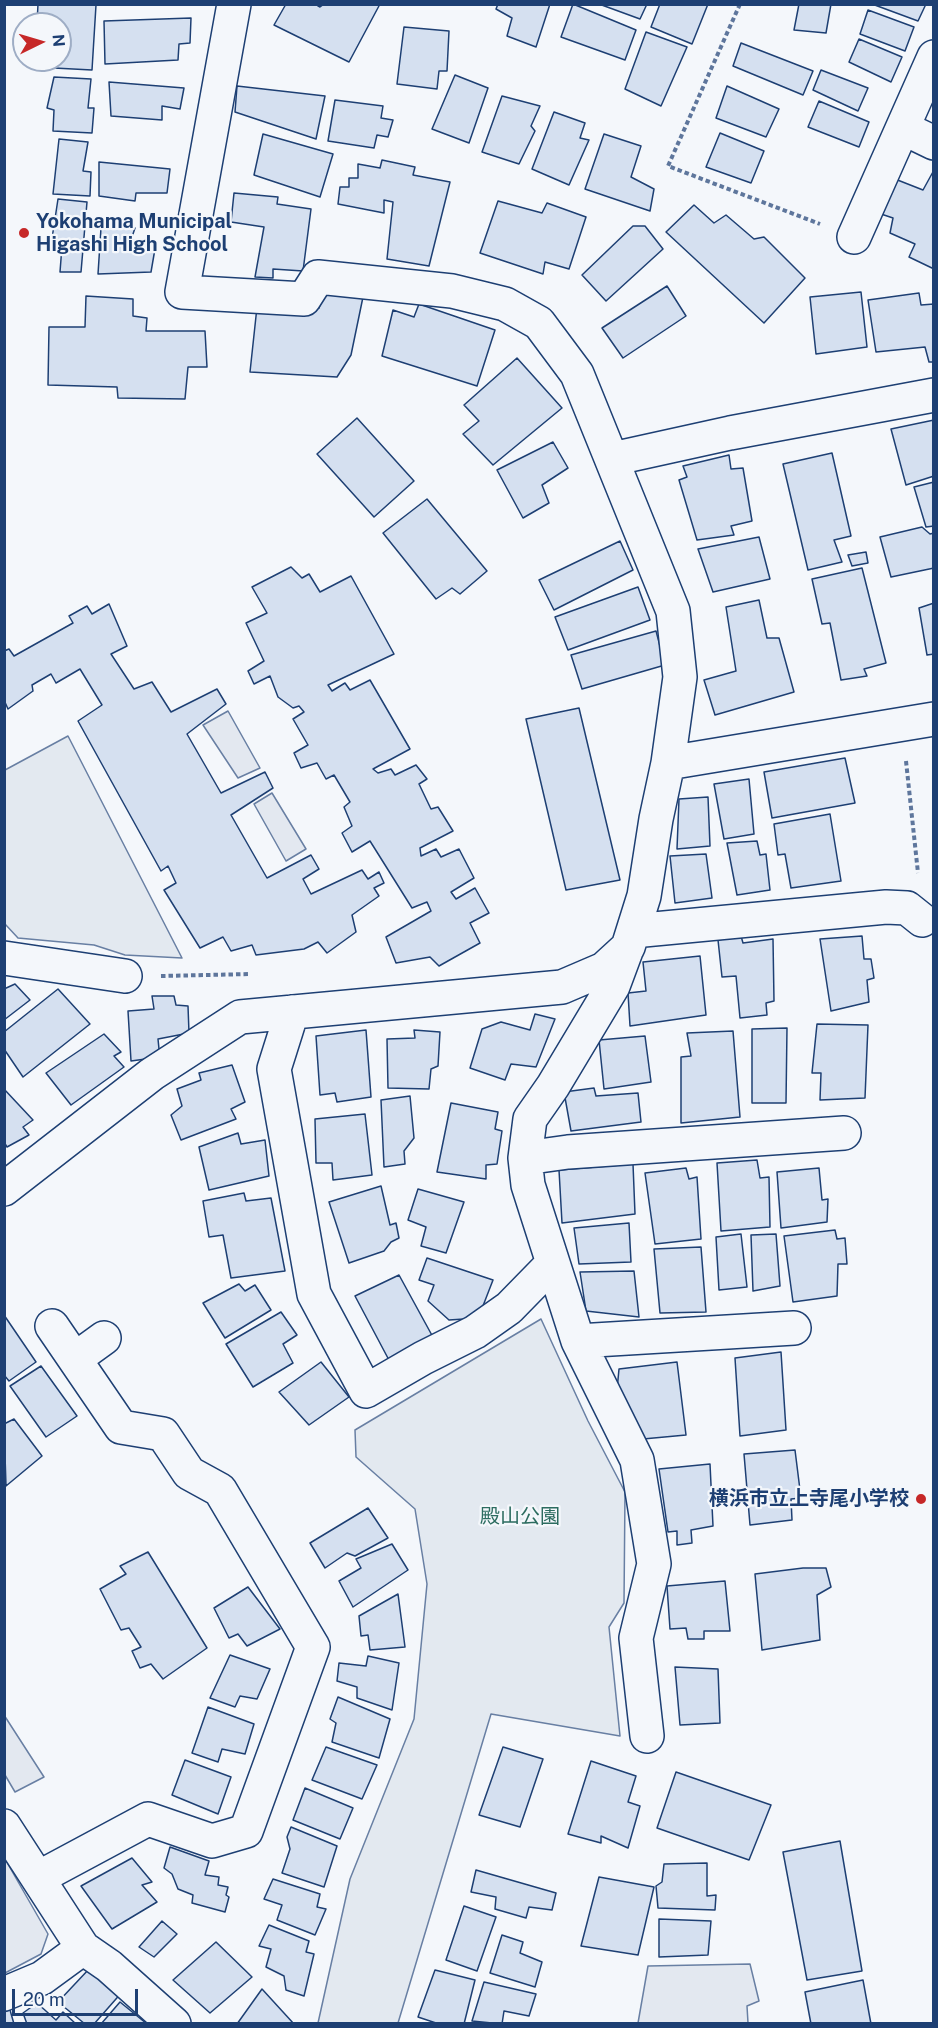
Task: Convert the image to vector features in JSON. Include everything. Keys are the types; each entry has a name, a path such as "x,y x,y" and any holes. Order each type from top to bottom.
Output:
{"street":[{"path":"234,4 182,292 304,299 318,277 452,291 505,303 539,323 577,374 673,611 680,677 668,763 656,819 644,896 613,986 553,1086 530,1119 525,1158 528,1185 578,1341 637,1460 654,1564 636,1638 647,1736"},
{"path":"854,237 933,57"},
{"path":"903,128 933,143"},
{"path":"612,459 730,433 933,395"},
{"path":"668,763 918,722"},
{"path":"4,1189 152,1074 240,1017 562,987 604,969 631,939 886,907 907,908 922,920"},
{"path":"4,958 125,976"},
{"path":"292,1012 274,1069 314,1294 366,1391 423,1358 475,1332 509,1308 553,1263"},
{"path":"525,1158 568,1152 844,1133"},
{"path":"38,1878 148,1819 212,1841 246,1831 314,1647 220,1490 189,1473 163,1434 121,1427 52,1326"},
{"path":"578,1341 794,1328"},
{"path":"75,1359 104,1338"},
{"path":"4,1826 82,1948 109,1966 174,2024"},
{"path":"4,1994 42,1978 82,1948"}],"path":[{"path":"740,4 668,166 854,237"},
{"path":"918,722 922,920"},
{"path":"125,976 253,974"}],"green space":[{"path":"68,736 182,958 125,955 94,945 18,938 5,924 5,770"},
{"name":"殿山公園","path":"541,1319 588,1421 625,1492 624,1603 609,1627 620,1736 491,1714 398,2023 318,2023 350,1879 414,1719 427,1584 415,1509 356,1457 355,1430"}],"shaded area":[{"path":"228,711 260,768 238,778 203,725"},
{"path":"272,793 306,849 286,861 254,804"},
{"path":"4,1715 44,1777 15,1792 5,1775"},
{"path":"5,1859 48,1934 41,1954 5,1973"},
{"path":"750,1964 759,2001 747,2006 748,2023 638,2023 648,1966"}],"building":[{"path":"38,4 96,5 92,70 72,69 72,12 38,12"},
{"path":"286,4 315,4 320,7 324,4 380,4 349,62 274,25"},
{"path":"498,4 550,4 536,47 507,36 512,18 496,9"},
{"path":"573,4 636,30 625,60 561,37"},
{"path":"599,4 647,4 640,19"},
{"path":"660,4 708,4 692,44 651,27"},
{"path":"799,4 831,4 826,33 794,30"},
{"path":"872,4 926,4 918,21"},
{"path":"868,10 914,27 905,51 860,34"},
{"path":"191,18 190,43 179,44 178,60 105,64 104,21"},
{"path":"404,27 449,31 447,71 439,71 437,89 397,84"},
{"path":"646,32 687,47 661,106 625,89"},
{"path":"859,39 902,57 891,82 849,62"},
{"path":"741,43 813,71 803,95 733,66"},
{"path":"821,70 868,88 858,111 813,90"},
{"path":"455,75 488,88 469,143 432,129"},
{"path":"54,77 91,79 88,108 94,108 92,133 53,131 54,110 47,108"},
{"path":"109,82 184,88 180,109 162,106 162,120 111,116"},
{"path":"237,86 325,96 316,139 235,112"},
{"path":"727,86 779,109 766,137 716,118"},
{"path":"502,96 540,106 531,126 535,131 519,164 482,152"},
{"path":"335,100 383,106 381,118 393,120 388,137 377,135 374,148 328,141"},
{"path":"819,101 869,122 859,147 808,127"},
{"path":"554,112 585,123 580,138 589,140 569,185 532,169"},
{"path":"720,133 764,151 751,183 706,167"},
{"path":"263,134 333,154 320,197 254,175"},
{"path":"604,134 641,146 631,177 654,189 650,211 585,189"},
{"path":"59,139 88,142 83,171 91,172 90,196 53,194"},
{"path":"382,160 415,167 413,175 450,182 429,266 387,259 393,202 384,200 384,213 338,204 340,187 349,187 349,178 358,178 358,164 380,168"},
{"path":"99,162 170,169 167,193 136,193 135,201 99,196"},
{"path":"934,170 934,269 909,257 915,244 890,233 893,218 881,214 895,179 923,190"},
{"path":"234,193 278,197 277,204 311,209 303,271 273,269 273,278 255,277 264,227 231,222"},
{"path":"58,199 87,202 81,272 60,272 62,246 51,245"},
{"path":"498,201 542,213 547,203 586,217 569,269 545,262 543,274 480,253"},
{"path":"694,205 714,223 726,215 754,239 764,237 805,278 764,323 666,232"},
{"path":"633,226 645,226 663,249 606,301 582,275"},
{"path":"101,228 135,228 131,240 156,243 151,272 98,274"},
{"path":"667,286 686,316 623,358 602,328"},
{"path":"324,291 363,297 351,355 337,377 250,372 257,307 319,308"},
{"path":"861,292 867,347 816,354 810,297"},
{"path":"919,293 921,305 934,304 934,362 929,362 925,347 876,352 868,300"},
{"path":"86,296 133,299 133,316 147,318 146,331 205,331 207,367 188,367 185,399 118,398 117,387 48,385 49,327 85,327"},
{"path":"419,304 495,330 477,386 382,356 393,310 414,317"},
{"path":"517,358 562,408 493,465 463,434 479,421 464,405"},
{"path":"357,418 414,481 374,517 317,454"},
{"path":"934,420 934,476 906,485 891,429"},
{"path":"553,442 568,468 542,485 549,503 523,518 497,470"},
{"path":"832,453 851,536 834,540 842,562 808,570 783,464"},
{"path":"729,455 731,469 743,468 752,521 731,526 734,535 697,540 679,480 687,477 683,466"},
{"path":"934,482 934,526 926,527 914,487"},
{"path":"427,499 487,571 460,594 452,588 436,599 383,533"},
{"path":"922,527 930,534 934,533 934,568 891,577 880,537"},
{"path":"759,537 770,579 713,592 698,549"},
{"path":"620,541 633,570 554,610 539,580"},
{"path":"866,552 868,563 852,566 848,555"},
{"path":"291,567 302,578 309,574 320,592 351,576 394,654 328,685 332,691 345,683 350,690 370,680 410,749 373,769 378,773 391,769 395,775 416,765 427,779 419,784 431,809 438,807 453,831 420,848 421,856 436,849 441,857 459,849 474,878 451,892 456,899 475,888 489,913 470,923 480,943 439,966 430,957 396,963 386,937 431,911 427,902 412,908 370,841 352,852 342,833 352,826 344,807 350,802 334,775 326,779 317,763 301,768 294,753 308,745 293,719 304,712 299,706 293,708 278,697 270,676 254,684 248,671 264,661 246,623 267,613 252,587"},
{"path":"862,568 886,663 864,669 867,676 841,680 830,623 822,624 812,579"},
{"path":"638,587 650,620 568,650 555,617"},
{"path":"759,600 767,638 779,638 794,692 715,715 704,680 736,671 726,607"},
{"path":"934,603 934,654 927,655 919,608"},
{"path":"109,604 127,646 111,654 134,689 152,682 171,712 217,689 226,704 187,734 221,793 265,772 273,788 231,815 267,878 311,855 319,869 303,879 311,894 362,870 368,879 379,872 384,883 374,888 379,896 352,915 356,932 327,953 318,942 304,949 256,955 252,945 231,951 223,937 200,948 164,890 176,883 168,866 161,871 78,721 102,705 80,669 56,683 51,674 32,685 33,691 8,709 4,700 4,651 9,649 14,656 73,623 69,616 87,606 92,614"},
{"path":"656,631 665,665 582,689 571,655"},
{"path":"579,708 620,880 566,890 526,719"},
{"path":"845,758 855,803 772,818 764,772"},
{"path":"749,779 754,834 724,839 714,784"},
{"path":"708,797 710,846 677,849 679,799"},
{"path":"830,814 841,881 791,888 785,854 778,855 774,824"},
{"path":"757,841 760,855 766,854 770,890 737,895 727,843"},
{"path":"706,854 712,898 675,903 670,856"},
{"path":"741,936 743,943 773,939 774,1001 766,1003 767,1015 740,1018 736,976 722,977 718,940"},
{"path":"862,936 864,959 871,959 874,978 867,980 869,1002 831,1011 820,939"},
{"path":"700,956 706,1015 630,1026 628,993 646,991 643,962"},
{"path":"15,984 30,1000 4,1020 4,989"},
{"path":"58,989 90,1024 23,1077 4,1049 4,1032"},
{"path":"152,996 174,996 176,1005 188,1006 189,1033 158,1039 159,1049 153,1058 131,1061 128,1011 154,1009"},
{"path":"535,1014 555,1019 536,1067 511,1064 505,1080 470,1068 482,1029 501,1022 530,1030"},
{"path":"817,1024 868,1025 865,1098 820,1100 821,1073 812,1073"},
{"path":"787,1028 786,1103 752,1103 752,1029"},
{"path":"366,1030 371,1097 337,1102 335,1093 320,1095 316,1036"},
{"path":"414,1030 440,1032 438,1066 431,1069 429,1089 388,1088 387,1039 415,1038"},
{"path":"733,1031 740,1117 681,1123 681,1057 691,1056 687,1033"},
{"path":"104,1034 121,1052 114,1056 124,1067 71,1105 46,1073"},
{"path":"645,1036 651,1082 604,1089 599,1040"},
{"path":"232,1065 245,1102 231,1109 236,1119 181,1140 171,1115 182,1106 177,1089 201,1080 199,1073"},
{"path":"594,1088 596,1096 638,1093 641,1122 571,1131 564,1092"},
{"path":"4,1089 33,1120 23,1127 29,1135 7,1147 4,1142"},
{"path":"410,1096 414,1138 404,1151 405,1164 384,1167 381,1100"},
{"path":"451,1103 498,1112 495,1129 502,1131 497,1164 486,1165 486,1179 437,1172"},
{"path":"365,1114 372,1175 333,1180 332,1163 316,1163 315,1119"},
{"path":"238,1133 241,1144 265,1140 269,1176 209,1190 199,1147"},
{"path":"757,1160 760,1178 769,1177 770,1227 721,1231 717,1163"},
{"path":"633,1164 635,1214 562,1223 559,1170"},
{"path":"686,1168 689,1179 697,1177 701,1239 655,1244 645,1173"},
{"path":"819,1168 822,1200 828,1199 827,1222 781,1228 777,1172"},
{"path":"381,1186 390,1225 396,1223 399,1238 391,1242 384,1251 349,1263 329,1202"},
{"path":"418,1189 464,1202 446,1253 421,1246 426,1227 408,1220"},
{"path":"244,1193 246,1201 271,1198 285,1271 231,1278 223,1235 209,1237 203,1201"},
{"path":"629,1223 631,1262 579,1264 574,1228"},
{"path":"835,1230 837,1239 845,1238 847,1264 838,1264 837,1296 793,1302 784,1236"},
{"path":"741,1234 747,1287 719,1290 716,1237"},
{"path":"776,1234 780,1286 753,1291 751,1235"},
{"path":"701,1247 706,1312 660,1313 654,1249"},
{"path":"427,1258 493,1280 481,1311 464,1319 449,1320 428,1301 434,1285 419,1280"},
{"path":"634,1271 639,1317 586,1311 580,1272"},
{"path":"399,1275 434,1339 390,1362 355,1296"},
{"path":"239,1284 245,1291 255,1285 271,1310 225,1338 203,1303"},
{"path":"281,1312 297,1335 283,1344 293,1363 253,1387 226,1344"},
{"path":"4,1315 36,1362 9,1381 4,1375"},
{"path":"781,1352 786,1430 740,1436 735,1358"},
{"path":"321,1362 349,1397 309,1425 279,1392"},
{"path":"677,1362 686,1435 643,1439 617,1390 619,1369"},
{"path":"41,1366 77,1416 46,1437 10,1386"},
{"path":"14,1419 42,1456 6,1486 4,1424"},
{"path":"795,1450 801,1498 791,1499 792,1520 750,1525 744,1454"},
{"path":"710,1464 713,1526 691,1530 692,1543 677,1545 677,1531 668,1532 659,1469"},
{"path":"368,1508 388,1538 355,1556 347,1553 325,1568 310,1543"},
{"path":"392,1544 408,1570 353,1607 339,1581 361,1568 356,1559"},
{"path":"148,1552 207,1648 163,1679 151,1664 140,1668 132,1651 141,1647 129,1628 121,1630 100,1589 126,1574 120,1566"},
{"path":"803,1568 826,1568 831,1587 817,1595 820,1640 762,1650 755,1574"},
{"path":"725,1581 730,1631 704,1631 704,1639 688,1639 686,1628 670,1629 667,1586"},
{"path":"248,1587 280,1629 247,1646 238,1634 229,1638 214,1608"},
{"path":"398,1594 405,1647 370,1650 368,1635 361,1636 359,1616"},
{"path":"230,1655 270,1669 257,1699 240,1696 235,1707 210,1698"},
{"path":"368,1656 399,1663 392,1710 357,1698 357,1687 337,1681 339,1663 366,1666"},
{"path":"675,1667 718,1669 720,1723 680,1725"},
{"path":"338,1697 390,1719 379,1758 332,1742 336,1723 330,1719"},
{"path":"208,1707 254,1724 245,1754 222,1749 218,1762 192,1753"},
{"path":"326,1747 377,1765 362,1799 312,1780"},
{"path":"503,1747 543,1759 520,1827 479,1815"},
{"path":"185,1760 231,1777 218,1814 172,1795"},
{"path":"591,1761 636,1776 628,1802 640,1806 628,1848 601,1836 601,1843 568,1834"},
{"path":"676,1772 771,1805 749,1860 657,1828"},
{"path":"305,1788 353,1808 340,1839 293,1820"},
{"path":"291,1827 337,1846 324,1887 282,1873 290,1849 287,1837"},
{"path":"840,1841 862,1971 807,1980 783,1852"},
{"path":"170,1847 209,1861 205,1875 219,1877 218,1885 228,1887 226,1895 229,1897 225,1912 192,1903 193,1895 178,1889 172,1874 164,1868"},
{"path":"132,1858 152,1882 142,1885 157,1902 112,1929 81,1886"},
{"path":"707,1863 707,1896 716,1895 715,1910 658,1908 656,1886 662,1882 664,1864"},
{"path":"476,1870 556,1893 552,1910 529,1907 526,1918 495,1909 496,1897 471,1892"},
{"path":"599,1877 654,1887 638,1955 581,1946"},
{"path":"273,1879 320,1894 317,1907 326,1909 315,1935 277,1920 282,1905 264,1899"},
{"path":"464,1906 496,1917 477,1971 446,1960"},
{"path":"659,1919 711,1921 708,1955 659,1957"},
{"path":"162,1921 177,1934 154,1957 139,1947"},
{"path":"269,1925 309,1941 306,1952 314,1954 304,1996 286,1990 284,1976 266,1967 271,1949 259,1946"},
{"path":"502,1935 523,1942 520,1953 542,1962 535,1987 490,1973"},
{"path":"216,1942 252,1977 210,2013 173,1980"},
{"path":"89,1969 123,1991 94,2024 85,2024 58,2002"},
{"path":"435,1970 475,1980 464,2024 439,2024 418,2017"},
{"path":"863,1980 871,2024 811,2024 805,1992"},
{"path":"484,1982 536,1994 529,2016 504,2011 502,2024 472,2021"},
{"path":"262,1989 294,2024 237,2024"},
{"path":"120,2002 147,2024 101,2024"},
{"path":"37,2003 56,2020 63,2012 76,2024 27,2024 23,2013"},
{"path":"10,2010 14,2024 4,2024 4,2012"}],"place":[{"name":"Yokohama Municipal Higashi High School","path":"24,233"},
{"name":"横浜市立上寺尾小学校","path":"921,1499"}]}
